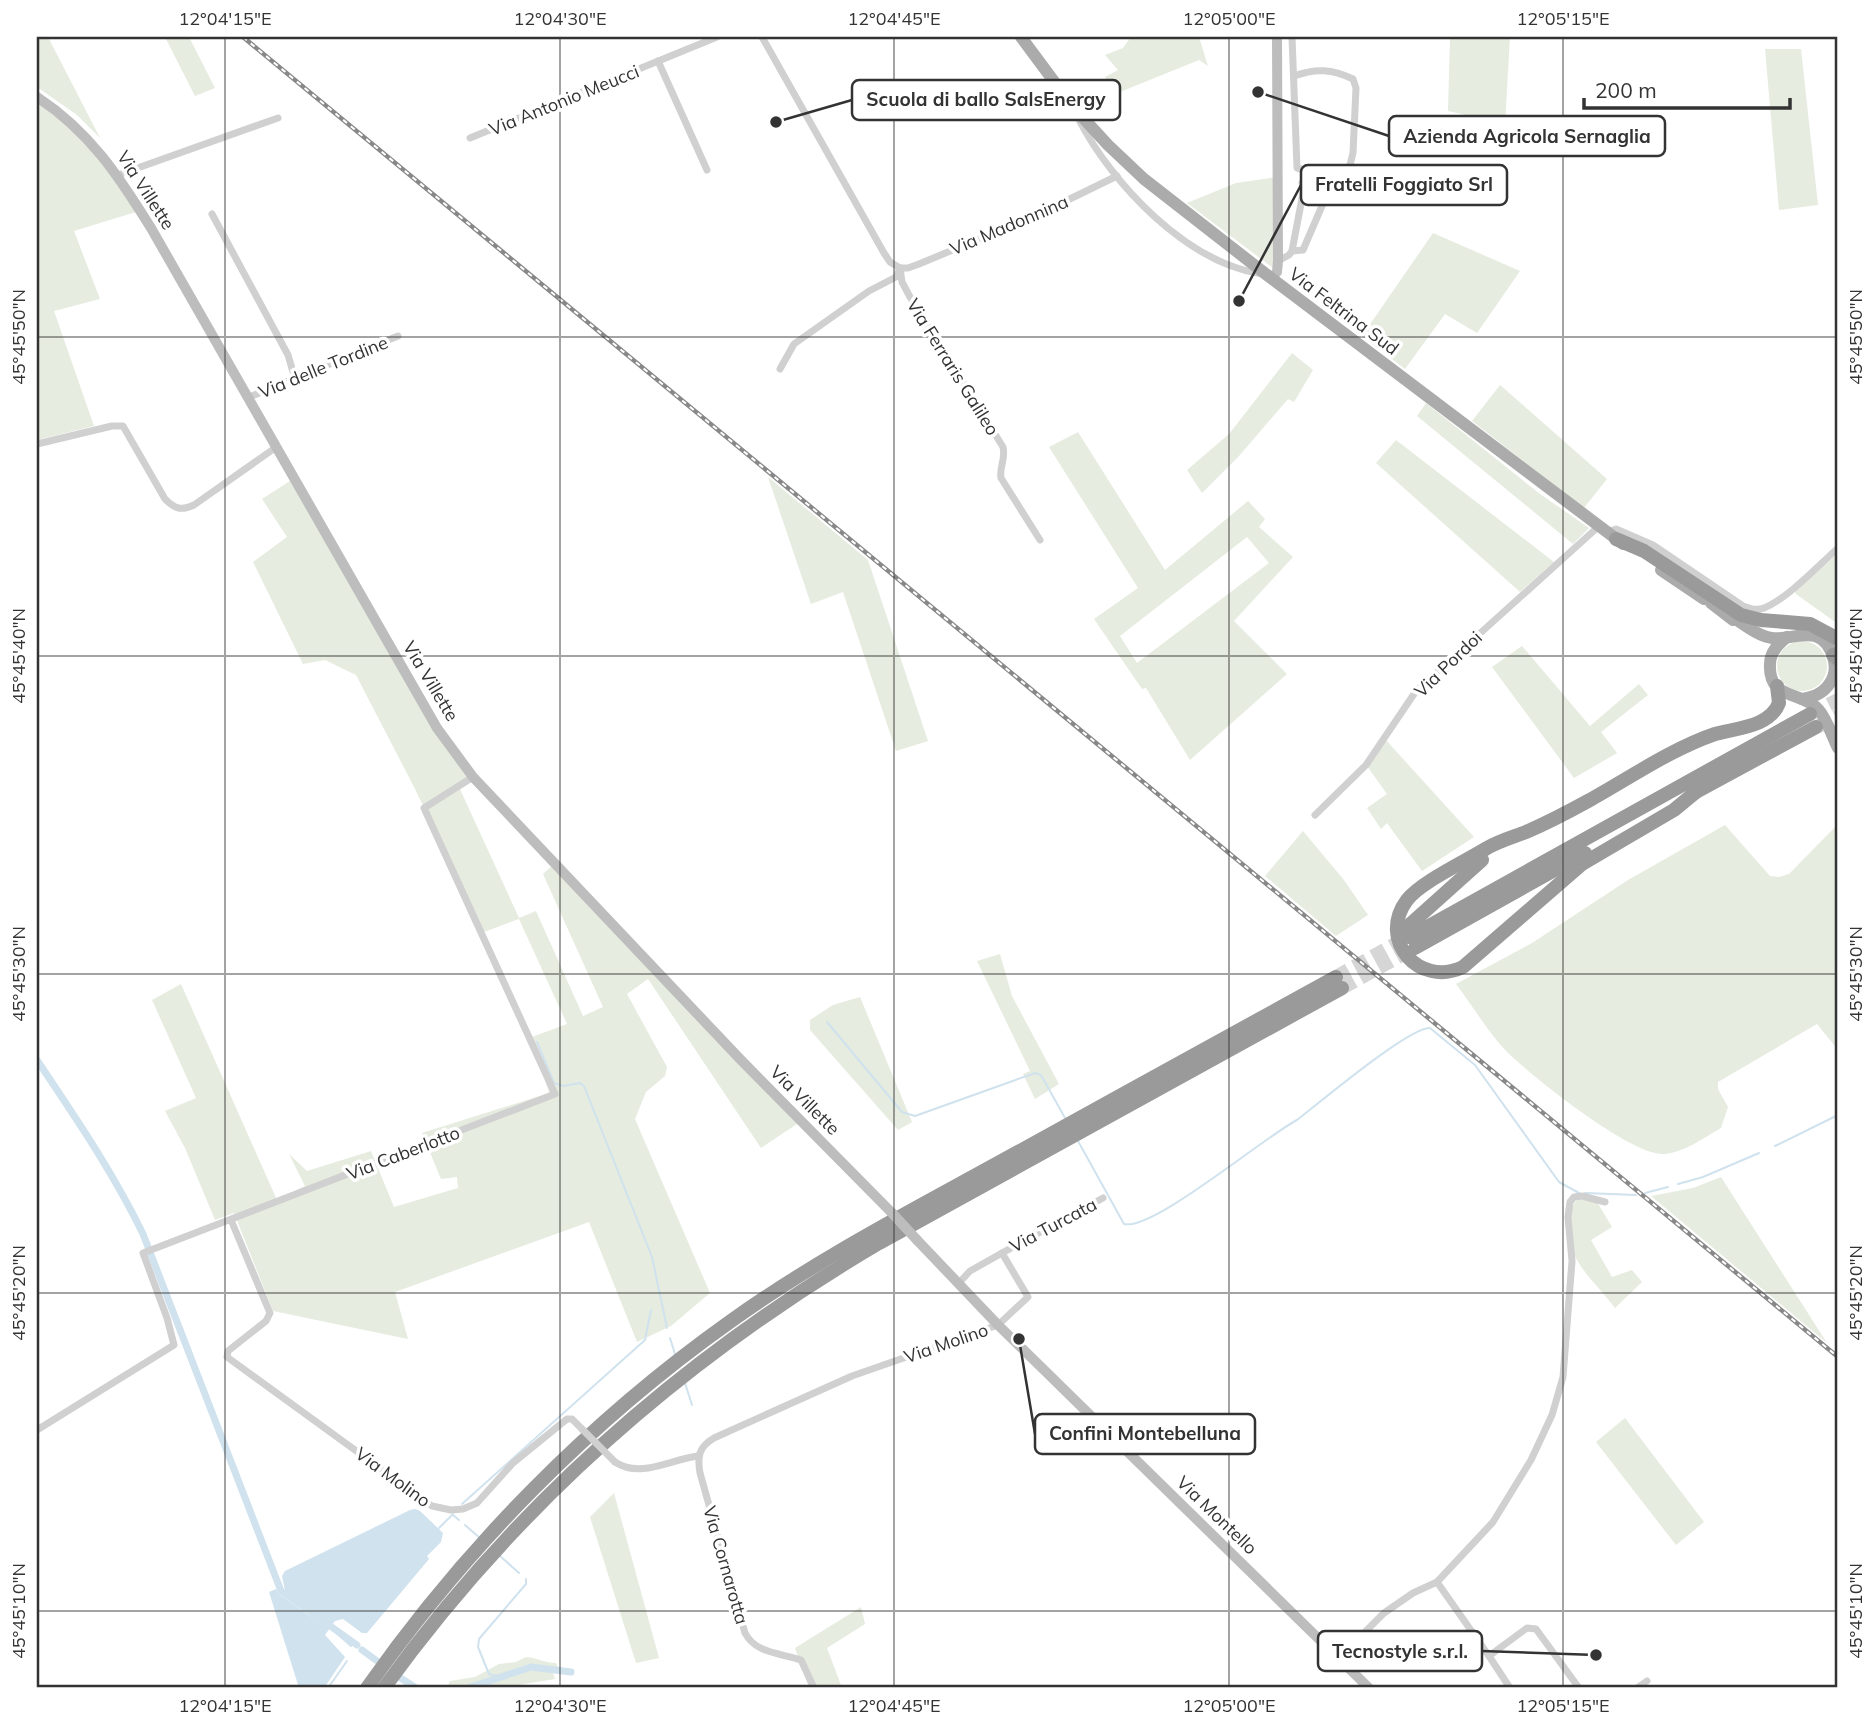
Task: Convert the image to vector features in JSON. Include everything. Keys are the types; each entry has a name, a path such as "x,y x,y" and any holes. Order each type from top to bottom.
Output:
{"highway":[{"path":"1607,533 1644,551 1741,615 1761,620 1810,624 1838,639"},
{"path":"1697,791 1674,810 1582,864 1466,965 1454,971 1440,973 1423,969 1402,949 1398,932 1400,915 1407,900 1423,887 1488,847 1573,809 1698,741 1768,718 1778,706 1777,686"},
{"path":"1815,725 1697,791 1410,938 1815,725"},
{"path":"1410,938 1475,865 1524,832"},
{"path":"366,1688 431,1603 514,1508 595,1431 682,1358 754,1305 817,1264 1106,1103 1337,979 871,1248 795,1295 719,1348 608,1439 543,1500 453,1599 384,1688"}],"main road":[{"name":"Via Feltrina Sud","path":"1021,37 1073,107 1144,179 1607,533 1762,635 1773,638 1797,634 1818,638 1827,645 1835,657 1835,672 1826,688 1824,706 1838,736"},
{"name":"Via Feltrina Sud","path":"1711,603 1767,649 1771,658 1771,675 1777,686"},
{"path":"1771,658 1787,637"},
{"path":"1777,686 1786,694 1802,699 1818,710 1838,748"},
{"path":"1802,699 1819,694 1826,688"}],"street":[{"name":"Via Antonio Meucci","path":"470,138 717,37"},
{"name":"Via Ferraris Galileo","path":"762,37 884,253 900,268 902,282 910,297 1003,447 1005,455 1001,478 1040,540"},
{"path":"1073,107 1089,138 1117,177 1168,231 1218,262 1244,272 1269,277 1277,272 1278,261 1277,37"},
{"path":"1292,37 1297,168 1346,181 1353,153 1356,88 1353,79 1340,72 1322,69 1294,76"},
{"name":"Via Antonio Meucci","path":"658,61 707,170"},
{"name":"Via Villette","path":"37,97 84,133 118,175 151,228 437,728 473,777 740,1059 892,1213"},
{"path":"118,175 278,118"},
{"path":"1278,261 1289,256 1292,251 1308,171"},
{"name":"Via Madonnina","path":"900,268 919,264 1039,214 1117,177"},
{"path":"1292,251 1303,250 1334,178"},
{"path":"212,214 288,355 295,379"},
{"path":"780,369 794,344 869,291 893,279 900,268"},
{"name":"Via delle Tordine","path":"247,398 398,336"},
{"path":"37,444 112,426 123,426 165,499 180,510 194,505 275,447"},
{"name":"Via Feltrina Sud","path":"1607,533 1616,529 1653,545 1743,606 1754,610 1763,609 1789,592 1838,548"},
{"name":"Via Pordoi","path":"1315,816 1366,765 1416,691 1607,533"},
{"name":"Via Caberlotto","path":"37,1430 174,1345 144,1253 555,1094 424,808 473,777"},
{"path":"1342,1662 1360,1637 1384,1614 1413,1593 1437,1582 1493,1522 1531,1460 1552,1415 1563,1377 1572,1261 1569,1208 1574,1197 1582,1196 1605,1202"},
{"name":"Via Turcata","path":"958,1284 970,1271 1103,1198"},
{"name":"Via Montello","path":"892,1213 998,1325 1369,1688"},
{"name":"Via Molino","path":"230,1220 270,1313 266,1321 228,1351 227,1357 432,1506 451,1510 463,1509 477,1503 513,1463 567,1419 572,1419 615,1462 631,1469 648,1468 698,1456 702,1446 714,1438 852,1376 998,1325"},
{"name":"Via Turcata","path":"998,1325 1028,1297 1002,1253"},
{"name":"Via Cornarotta","path":"698,1456 745,1633 759,1648 802,1660 814,1688"},
{"path":"1437,1582 1510,1688"},
{"path":"1489,1656 1527,1628 1536,1629 1579,1688"},
{"path":"1637,1688 1647,1681"}],"shaded area":[{"path":"37,37 48,37 100,138 77,115 37,87"},
{"path":"165,37 189,37 215,88 195,96"},
{"path":"1131,37 1199,37 1208,66 1199,60 1115,94 1105,77 1118,70 1105,55 1123,48"},
{"path":"1450,37 1510,37 1505,124 1448,111"},
{"path":"1765,49 1801,49 1818,205 1779,210"},
{"path":"37,102 88,143 136,212 74,231 100,299 54,311 94,426 37,440"},
{"path":"1277,177 1277,271 1187,203 1236,183"},
{"path":"1433,233 1520,271 1477,333 1445,314 1405,369 1362,336"},
{"path":"1292,353 1313,370 1294,402 1288,399 1239,456 1202,493 1187,470 1229,434"},
{"path":"1500,385 1607,479 1584,508 1472,421"},
{"path":"1426,403 1540,494 1589,528 1573,544 1417,416"},
{"path":"1078,432 1165,570 1248,501 1265,519 1259,527 1293,557 1234,621 1287,674 1190,760 1146,688 1142,689 1094,619 1138,588 1049,447","holes":["1247,537 1269,563 1137,663 1120,636"]},
{"path":"1396,440 1554,562 1520,592 1376,463"},
{"path":"768,477 868,560 928,741 896,751 843,592 811,604"},
{"path":"290,481 473,781 459,787 519,918 536,911 583,1016 603,1007 543,874 552,866 800,1122 761,1148 648,979 627,994 667,1067 665,1076 646,1092 635,1119 710,1293 671,1326 637,1342 589,1222 395,1292 408,1339 273,1311 234,1213 215,1220 185,1148 165,1111 196,1098 152,1000 181,984 277,1200 305,1186 289,1154 307,1171 371,1151 394,1207 458,1188 457,1177 441,1179 422,1133 549,1093 532,1037 567,1024 519,919 484,932 356,675 325,660 303,664 253,562 287,537 262,499"},
{"path":"1838,553 1838,624 1795,592"},
{"path":"1802,641 1820,648 1827,666 1820,684 1802,691 1784,684 1777,666 1784,648"},
{"path":"1522,646 1590,726 1639,684 1648,695 1601,732 1617,753 1574,778 1492,667"},
{"path":"1385,739 1474,837 1422,871 1387,823 1381,829 1367,808 1387,794 1367,766"},
{"path":"1838,824 1838,1050 1817,1024 1718,1082 1718,1089 1728,1107 1721,1128 1686,1148 1663,1154 1648,1151 1628,1142 1582,1113 1508,1053 1456,984 1532,943 1628,880 1725,825 1770,876 1779,877 1789,874"},
{"path":"1303,831 1344,880 1368,915 1336,936 1265,876"},
{"path":"1000,954 1012,996 1059,1084 1035,1099 1023,1074 1030,1071 977,961"},
{"path":"860,997 912,1122 898,1130 810,1030 810,1020 833,1005"},
{"path":"1721,1177 1827,1343 1651,1196 1693,1188"},
{"path":"1578,1199 1597,1202 1612,1227 1591,1240 1612,1277 1632,1270 1642,1282 1615,1308 1575,1256 1570,1234 1570,1217"},
{"path":"1625,1418 1704,1522 1676,1545 1596,1442"},
{"path":"614,1493 659,1658 636,1663 590,1517"},
{"path":"861,1607 865,1624 827,1648 842,1688 809,1688 795,1648"},
{"path":"526,1657 556,1663 560,1672 543,1670 553,1673 555,1679 500,1688 447,1688 450,1681 475,1677 499,1664 516,1662"}],"water":[{"path":"415,1509 443,1533 441,1542 367,1633 362,1633 343,1619 335,1621 325,1635 345,1657 324,1688 299,1688 269,1592 276,1589 313,1618 316,1613 285,1591 282,1576 285,1571"}],"waterway":[{"path":"827,1022 902,1112 915,1116 1035,1073 1041,1075 1065,1118"},
{"path":"1078,1141 1124,1224 1138,1222 1183,1199 1297,1120 1384,1052 1419,1031 1430,1028 1475,1065 1559,1182 1579,1193"},
{"path":"537,1042 554,1083 563,1086 580,1083 584,1086 652,1257 667,1328"},
{"path":"37,1060 106,1167 143,1234 281,1591 357,1645"},
{"path":"1775,1146 1838,1115"},
{"path":"1678,1184 1703,1177 1759,1153"},
{"path":"1645,1193 1668,1187"},
{"path":"1585,1193 1636,1195"},
{"path":"462,1504 645,1340 651,1310"},
{"path":"670,1338 675,1354"},
{"path":"685,1383 692,1405"},
{"path":"439,1528 453,1514"},
{"path":"453,1515 459,1520"},
{"path":"465,1525 480,1538"},
{"path":"500,1556 519,1573"},
{"path":"501,1677 489,1674 478,1647 479,1639 526,1584 526,1579"},
{"path":"334,1631 351,1646"},
{"path":"362,1650 384,1666"},
{"path":"328,1688 347,1661"},
{"path":"468,1688 531,1667 571,1672"},
{"path":"393,1673 416,1688"}],"tunnel":[{"path":"1810,714 1838,700"},
{"path":"1817,727 1838,716"},
{"path":"1336,977 1408,937"},
{"path":"1342,988 1414,948"}],"railway":[{"path":"243,37 1838,1357"}],"place":[{"name":"Azienda Agricola Sernaglia","path":"1258,92"},
{"name":"Scuola di ballo SalsEnergy","path":"776,122"},
{"name":"Fratelli Foggiato Srl","path":"1239,301"},
{"name":"Confini Montebelluna","path":"1019,1339"},
{"name":"Tecnostyle s.r.l.","path":"1596,1655"}]}
